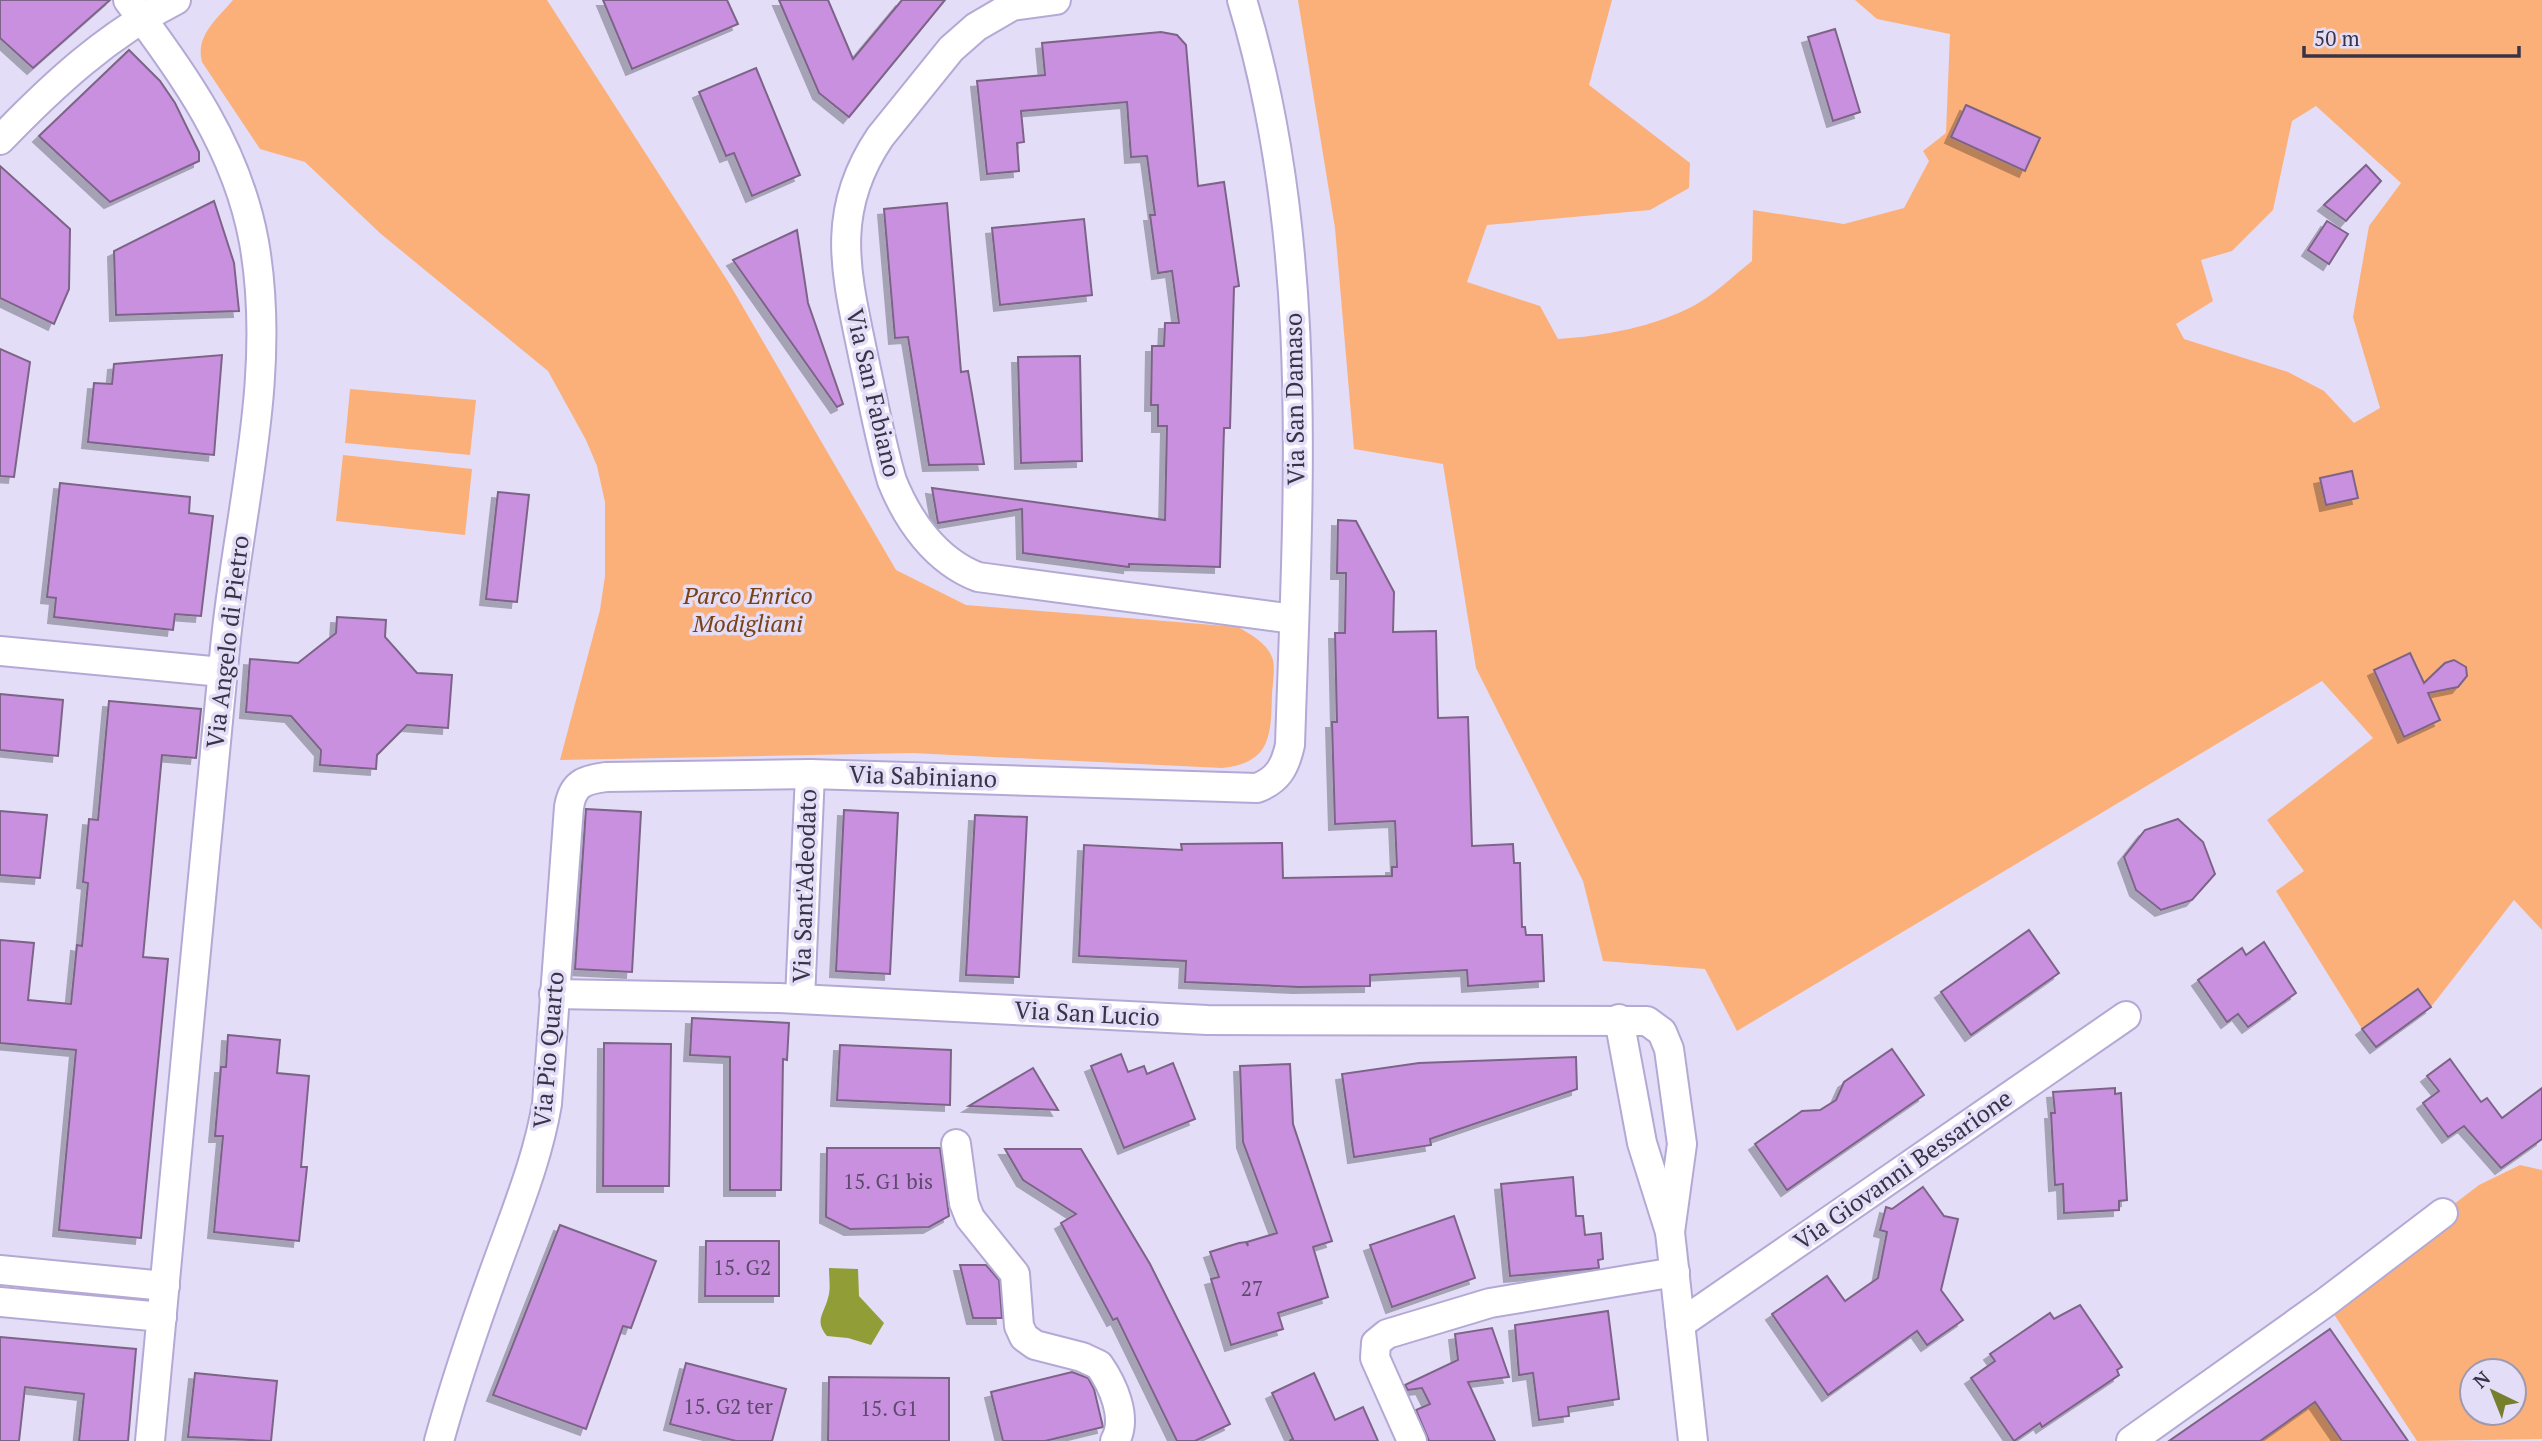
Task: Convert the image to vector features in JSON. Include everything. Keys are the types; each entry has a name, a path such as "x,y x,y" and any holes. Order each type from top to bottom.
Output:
{"street":[{"path":"0,140 134,9 176,0"},
{"name":"Via San Fabiano","path":"1056,0 1010,3 963,37 904,105 870,153 853,191 845,223 845,268 879,428 897,495 918,528 942,557 964,572 989,580 1294,619"},
{"name":"Via San Damaso","path":"1242,0 1263,76 1282,173 1291,254 1297,434 1294,619 1287,760 1271,783 1257,788"},
{"name":"Via Angelo di Pietro","path":"134,9 194,90 222,142 249,216 257,268 262,370 222,672 150,1441"},
{"path":"0,651 222,672"},
{"name":"Via Sabiniano","path":"590,779 810,774 1257,788"},
{"name":"Via Sant'Adeodato","path":"800,999 810,774"},
{"name":"Via Pio Quarto","path":"439,1441 452,1393 529,1182 542,1137 569,807 571,793 578,784 590,779"},
{"name":"Via San Lucio","path":"554,994 800,999 1207,1020 1619,1019 1651,1023 1662,1032 1668,1049 1682,1144 1670,1232"},
{"name":"Via Giovanni Bessarione","path":"1680,1324 2126,1016"},
{"path":"1619,1019 1642,1143 1670,1232 1693,1441"},
{"path":"956,1144 964,1203 970,1218 1015,1274 1020,1326 1024,1337 1035,1345 1099,1365 1119,1409 1121,1428 1115,1441"},
{"path":"2131,1441 2326,1302 2443,1213"},
{"path":"0,1270 165,1286"},
{"path":"1412,1441 1375,1358 1377,1343 1387,1335 1490,1303 1675,1272"},
{"path":"0,1302 162,1317"}],"green space":[{"name":"Parco Enrico Modigliani","path":"233,0 547,0 729,283 896,570 966,605 1238,627 1263,644 1273,660 1271,722 1265,745 1250,760 1222,768 912,753 560,760 600,610 605,576 605,502 597,466 586,440 548,371 381,234 305,162 260,149 202,62 202,44 209,28"},
{"path":"1298,0 1612,0 1589,85 1690,163 1689,188 1650,210 1487,225 1467,282 1540,306 1558,339 1593,336 1646,325 1702,301 1752,261 1753,210 1844,224 1904,208 1929,161 1923,151 1946,133 1950,34 1877,19 1855,0 2542,0 2542,930 2514,900 2431,1007 2417,989 2362,1029 2276,891 2304,871 2267,820 2373,738 2322,681 1737,1031 1705,969 1603,961 1583,881 1476,668 1443,464 1354,449 1335,228","holes":["2316,106 2401,183 2369,226 2353,317 2380,408 2354,423 2324,391 2288,372 2184,339 2176,324 2213,301 2201,260 2232,251 2273,210 2292,121"]},
{"path":"350,389 476,400 470,455 345,443"},
{"path":"343,455 472,469 465,535 336,521"},
{"path":"2520,1165 2542,1170 2542,1439 2417,1441 2326,1302 2479,1185"},
{"path":"2315,1402 2342,1441 2260,1441"}],"shaded area":[{"path":"829,1268 858,1269 859,1296 884,1323 871,1345 848,1338 827,1336 823,1331 821,1317 829,1295"}],"building":[{"path":"0,0 110,0 33,68 0,38"},
{"path":"603,0 727,0 738,24 632,69"},
{"path":"779,0 828,0 853,59 902,0 945,0 849,117 819,93"},
{"path":"1835,29 1860,112 1833,121 1808,37"},
{"path":"1161,32 1177,35 1186,45 1198,186 1224,182 1239,286 1234,287 1230,428 1224,428 1220,567 1129,564 1129,567 1023,553 1022,509 938,523 932,488 1165,520 1167,426 1158,426 1158,405 1151,405 1152,346 1164,346 1165,323 1179,323 1172,271 1158,273 1150,215 1155,215 1147,156 1131,157 1127,102 1021,111 1024,142 1017,143 1019,171 987,174 977,81 1045,75 1042,43"},
{"path":"129,50 160,81 175,103 199,152 199,161 110,202 39,136"},
{"path":"756,68 800,175 752,196 734,153 726,156 699,92"},
{"path":"1966,105 2040,138 2025,171 1951,137"},
{"path":"2366,165 2381,181 2346,221 2324,205"},
{"path":"0,166 70,229 69,289 54,324 0,298"},
{"path":"214,201 234,263 239,311 116,315 114,251"},
{"path":"947,203 961,372 968,371 984,464 929,465 908,337 895,338 884,209"},
{"path":"1084,219 1092,295 1000,305 992,228"},
{"path":"2327,221 2348,234 2329,264 2308,250"},
{"path":"797,230 808,303 843,404 837,407 733,260"},
{"path":"0,349 30,362 14,477 0,476"},
{"path":"222,355 214,455 88,442 94,383 112,384 114,364"},
{"path":"1080,356 1082,461 1021,463 1018,357"},
{"path":"2352,471 2358,498 2326,505 2320,478"},
{"path":"60,483 190,497 189,513 213,516 201,616 175,614 173,630 54,617 56,598 47,597"},
{"path":"498,492 529,495 517,602 486,599"},
{"path":"1338,520 1356,521 1394,592 1393,632 1436,631 1438,718 1468,717 1472,846 1513,844 1514,863 1520,863 1522,927 1525,927 1526,935 1542,935 1544,981 1468,986 1467,970 1370,975 1370,986 1299,987 1185,982 1186,961 1079,956 1084,845 1182,850 1181,844 1282,843 1283,878 1392,876 1392,867 1397,867 1395,821 1335,824 1332,722 1337,722 1335,633 1345,633 1346,573 1337,573"},
{"path":"337,617 386,620 385,637 417,673 452,675 448,728 407,725 377,755 376,769 320,765 321,750 291,716 246,712 250,659 298,663 336,633"},
{"path":"2410,653 2424,683 2445,663 2454,660 2466,667 2467,676 2458,687 2428,693 2440,720 2404,737 2374,670"},
{"path":"0,694 63,700 58,756 0,750"},
{"path":"109,701 201,709 196,758 162,755 143,957 168,959 141,1238 59,1230 76,1050 0,1043 0,940 34,943 28,1000 71,1004 77,945 82,946 88,883 83,882 89,819 98,820"},
{"path":"586,809 641,812 632,972 575,969"},
{"path":"844,810 898,813 890,974 836,971"},
{"path":"0,811 47,815 40,878 0,875"},
{"path":"975,815 1027,817 1019,977 966,975"},
{"path":"2178,819 2203,842 2215,874 2192,900 2161,910 2136,890 2124,857 2145,830"},
{"path":"2029,930 2059,973 1971,1035 1941,992"},
{"path":"2264,942 2296,993 2248,1027 2238,1014 2227,1022 2198,980 2242,948 2246,955"},
{"path":"2418,989 2431,1007 2376,1047 2362,1029"},
{"path":"692,1018 789,1023 787,1060 783,1059 781,1190 730,1190 730,1057 690,1055"},
{"path":"228,1035 280,1040 277,1073 309,1076 301,1167 307,1167 299,1241 214,1232 223,1136 215,1136 221,1067 226,1067"},
{"path":"604,1043 671,1044 669,1186 603,1186"},
{"path":"840,1045 951,1050 950,1105 837,1100"},
{"path":"1892,1049 1924,1095 1787,1190 1755,1144 1802,1111 1820,1110 1836,1100 1844,1082"},
{"path":"1121,1054 1128,1072 1144,1066 1147,1074 1173,1063 1195,1119 1124,1148 1091,1066"},
{"path":"1576,1057 1577,1089 1430,1139 1431,1145 1354,1157 1342,1074 1419,1063"},
{"path":"2450,1059 2481,1102 2487,1098 2502,1118 2542,1088 2542,1139 2501,1168 2464,1126 2448,1137 2423,1103 2439,1091 2427,1076"},
{"path":"1290,1064 1293,1124 1332,1241 1313,1247 1328,1297 1278,1313 1283,1329 1231,1345 1211,1279 1219,1277 1210,1252 1239,1243 1246,1242 1248,1246 1247,1242 1277,1233 1243,1142 1240,1066"},
{"path":"1033,1068 1058,1110 969,1106"},
{"path":"2115,1088 2115,1094 2121,1093 2127,1200 2119,1201 2119,1210 2064,1213 2063,1184 2055,1185 2051,1113 2055,1113 2053,1092"},
{"path":"827,1148 940,1148 949,1216 929,1227 850,1229 826,1217"},
{"path":"1005,1149 1081,1149 1150,1264 1230,1424 1195,1441 1177,1441 1117,1318 1113,1320 1061,1223 1076,1214 1023,1180"},
{"path":"1573,1177 1576,1216 1583,1216 1585,1235 1601,1233 1603,1259 1598,1260 1599,1268 1510,1276 1501,1184"},
{"path":"1923,1187 1944,1216 1958,1219 1941,1290 1963,1320 1927,1345 1917,1331 1828,1395 1772,1314 1827,1276 1845,1301 1878,1278 1887,1232 1880,1230 1886,1207 1892,1209"},
{"path":"1454,1216 1475,1278 1392,1307 1370,1245"},
{"path":"560,1225 656,1261 631,1328 623,1326 586,1429 493,1395"},
{"path":"706,1241 779,1241 779,1296 705,1296"},
{"path":"960,1265 986,1265 999,1280 1002,1318 973,1318"},
{"path":"2080,1305 2122,1367 2117,1370 2119,1375 2042,1427 2040,1423 2014,1441 1971,1378 1995,1361 1990,1354 2050,1313 2054,1319"},
{"path":"1608,1311 1619,1399 1568,1407 1569,1416 1539,1420 1533,1373 1519,1375 1515,1325"},
{"path":"1492,1328 1509,1377 1468,1382 1495,1441 1429,1441 1416,1410 1430,1404 1422,1388 1408,1390 1405,1385 1458,1360 1455,1334"},
{"path":"2330,1329 2408,1441 2342,1441 2315,1402 2260,1441 2169,1441"},
{"path":"0,1337 136,1349 128,1441 79,1441 84,1394 25,1387 19,1441 0,1441"},
{"path":"686,1363 786,1389 772,1441 736,1441 670,1424"},
{"path":"1072,1372 1088,1378 1094,1389 1103,1427 1045,1441 1003,1441 991,1392"},
{"path":"195,1373 277,1381 271,1441 188,1437"},
{"path":"1314,1373 1335,1420 1363,1407 1378,1441 1289,1441 1293,1439 1272,1393"},
{"path":"829,1377 949,1378 949,1441 828,1441"}]}
